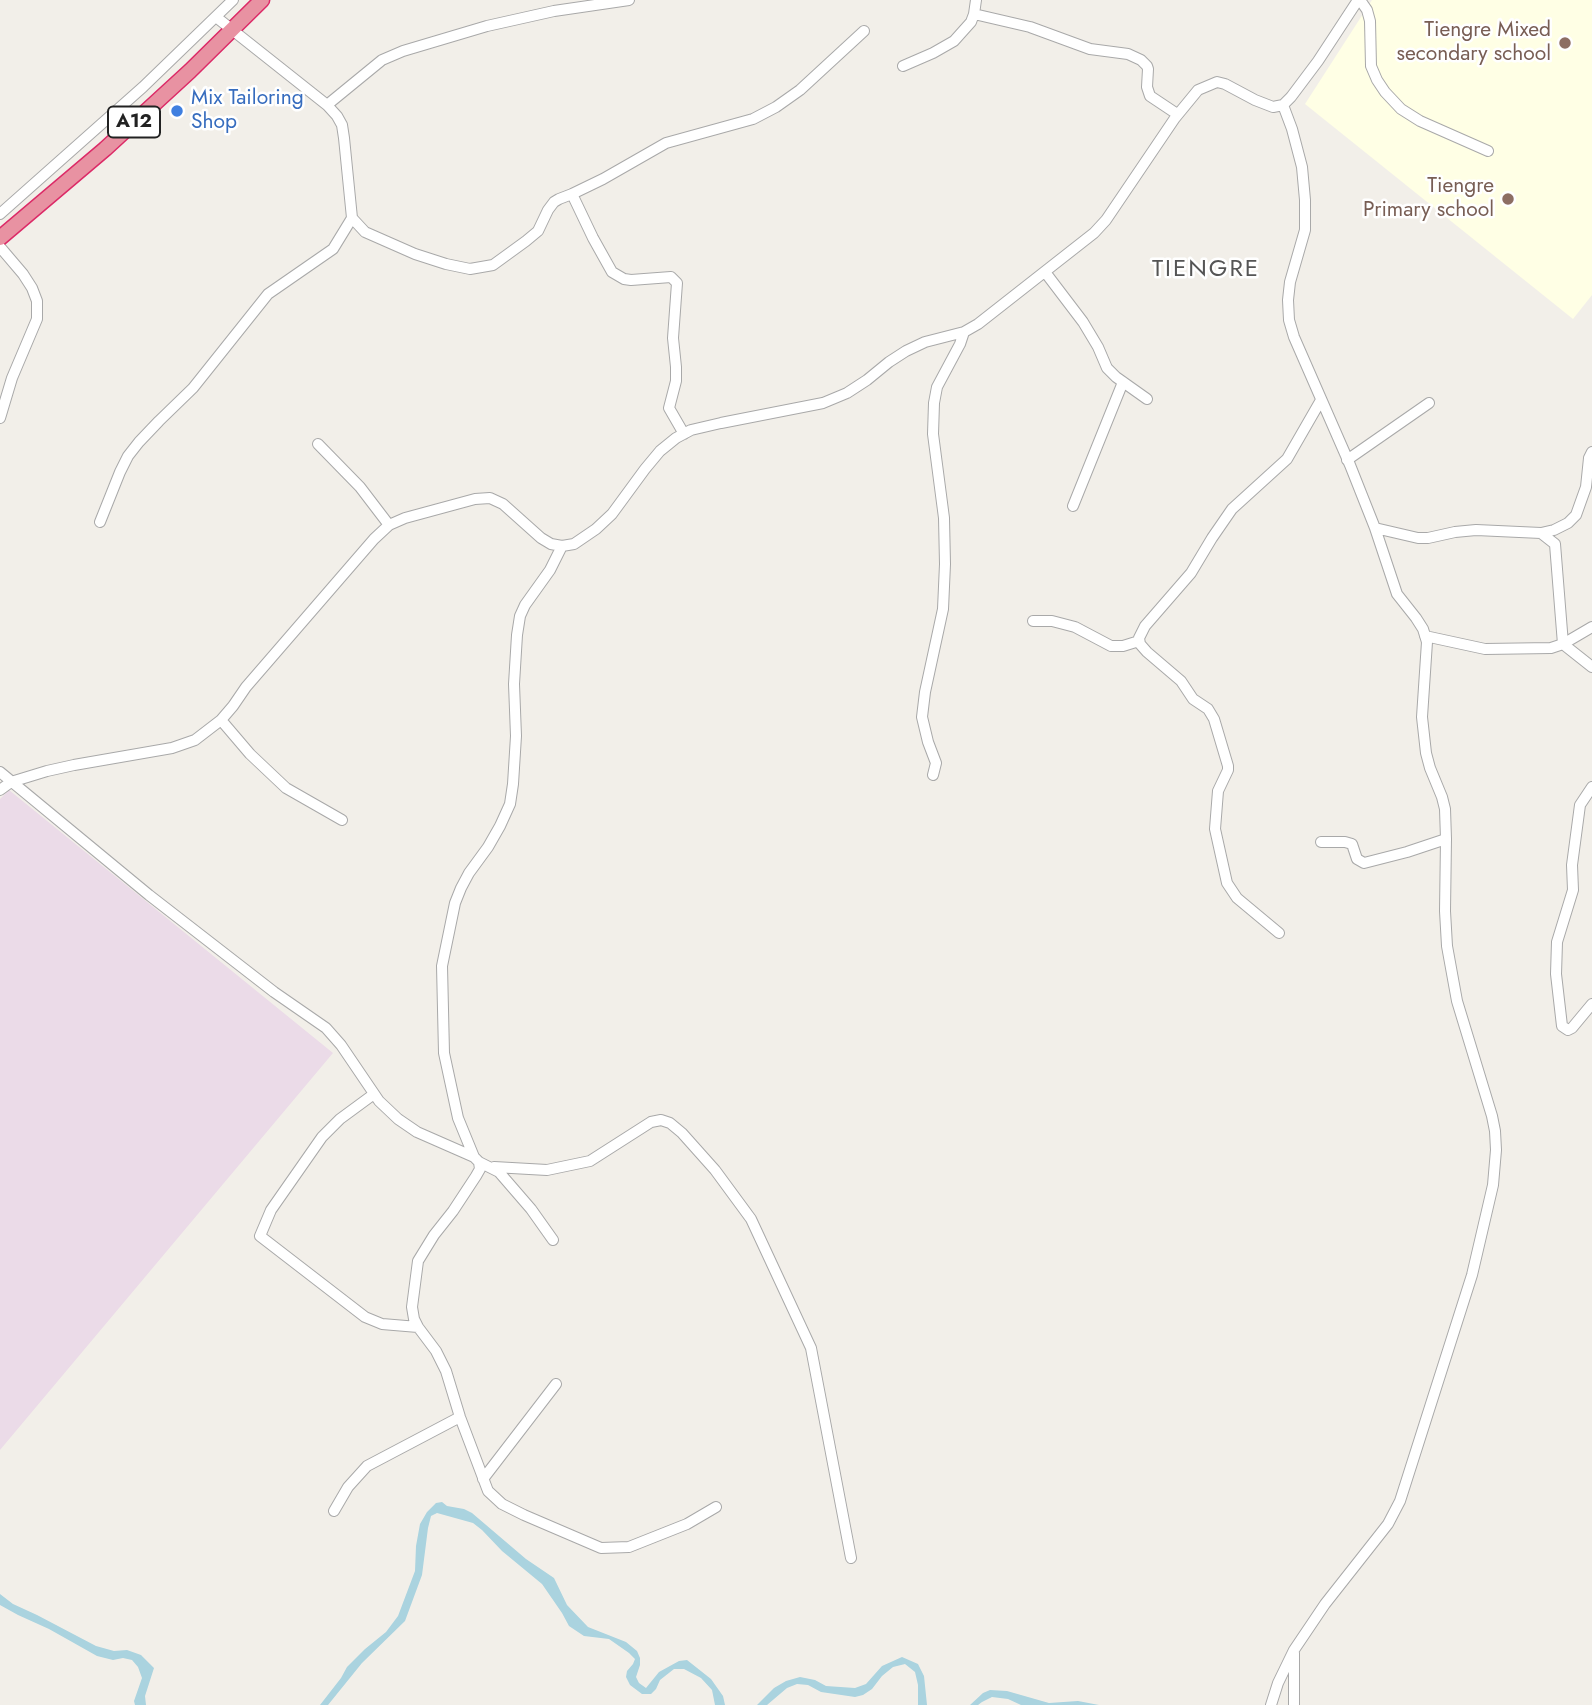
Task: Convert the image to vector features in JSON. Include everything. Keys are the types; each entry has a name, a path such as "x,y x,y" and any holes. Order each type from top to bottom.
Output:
{"highway":[{"name":"A12","path":"0,239 105,149 262,0"}],"street":[{"path":"0,214 143,87 233,0"},
{"path":"327,105 382,60 403,51 487,26 554,11 629,0"},
{"path":"904,66 954,41 971,22 976,0"},
{"path":"0,790 11,782 74,765 172,748 195,740 221,720 246,687 389,525 475,499 490,498 503,504 551,544 574,544 612,514 660,451 676,438 691,430 823,403 847,393 906,351 925,342 964,332 991,315 1094,233 1106,220 1177,114 1198,90 1217,82 1225,83 1273,107 1283,105 1318,61 1359,0 1367,10 1370,21 1371,65 1385,92 1401,109 1420,121 1488,151"},
{"path":"974,14 1030,27 1090,49 1128,54 1141,60 1148,69 1147,87 1150,96 1177,114"},
{"path":"216,17 327,105 337,116 342,125 352,218 365,232 415,254 446,264 475,269 493,265 538,231 554,202 603,179 666,143 753,119 776,107 800,90 864,31"},
{"path":"1271,1705 1294,1650 1325,1604 1388,1524 1400,1501 1472,1275 1493,1185 1496,1150 1495,1132 1457,1001 1447,946 1445,809 1426,753 1422,717 1427,642 1416,618 1397,594 1375,528 1289,320 1290,282 1305,230 1305,200 1302,167 1283,105"},
{"path":"572,194 612,272 631,280 671,276 677,283 673,338 676,381 668,408 684,434"},
{"path":"100,522 120,472 139,442 193,388 268,294 333,249 352,218"},
{"path":"0,247 23,274 37,301 37,319 12,378 0,418"},
{"path":"1045,272 1083,322 1107,368 1147,399"},
{"path":"933,775 936,762 922,717 943,609 945,564 944,517 933,434 934,403 937,387 964,332"},
{"path":"1073,506 1123,382"},
{"path":"1279,933 1237,898 1227,883 1215,821 1218,791 1228,766 1213,719 1208,709 1193,699 1181,681 1147,652 1139,641 1141,631 1191,573 1232,509 1286,459 1321,400"},
{"path":"1348,460 1429,403"},
{"path":"318,444 360,487 389,525"},
{"path":"1375,528 1418,538 1475,530 1541,533 1554,530 1568,523 1576,515 1586,486 1592,452"},
{"path":"1541,533 1555,544 1563,644 1592,667"},
{"path":"562,546 520,616 514,684 515,748 510,804 500,826 469,873 454,903 442,966 444,1054 458,1118 480,1169 418,1261 411,1307 418,1327 436,1351 446,1371 488,1491 502,1504 553,1529 601,1548 629,1547 687,1524 716,1507"},
{"path":"1033,621 1052,621 1074,627 1111,646 1123,646 1139,641"},
{"path":"1425,636 1485,649 1551,648 1592,627"},
{"path":"221,720 250,754 286,788 342,820"},
{"path":"0,772 149,895 274,992 326,1028 341,1045 374,1094 398,1119 417,1132 492,1167 507,1180 554,1240"},
{"path":"1592,787 1580,805 1572,865 1573,890 1557,942 1556,974 1562,1026 1568,1030 1572,1028 1592,1004"},
{"path":"1321,842 1352,844 1357,859 1364,863 1447,839"},
{"path":"374,1094 340,1119 323,1136 271,1210 260,1236 365,1317 382,1324 418,1327"},
{"path":"492,1167 547,1170 590,1161 652,1122 661,1120 670,1123 682,1133 715,1170 751,1219 811,1348 851,1558"},
{"path":"483,1479 556,1384"},
{"path":"334,1511 348,1487 367,1466 460,1417"},
{"path":"1294,1650 1294,1705"}],"shaded area":[{"name":"Tiengre Primary school","path":"1372,0 1592,0 1592,295 1573,319 1305,104"},
{"path":"9,790 333,1053 0,1450 0,799"}],"water":[{"path":"442,1502 472,1513 526,1559 554,1578 567,1605 588,1627 626,1642 637,1651 640,1665 636,1677 639,1683 646,1688 659,1672 679,1661 687,1660 711,1679 723,1696 725,1705 715,1705 712,1690 701,1678 684,1669 674,1669 660,1680 651,1694 642,1694 630,1685 626,1677 635,1659 629,1653 609,1639 584,1636 569,1626 542,1584 502,1551 482,1530 473,1523 437,1513 431,1516 422,1575 405,1621 362,1663 328,1705 320,1705 347,1667 386,1632 398,1616 415,1571 420,1524 436,1503"},
{"path":"0,1594 13,1604 96,1646 114,1651 127,1650 141,1655 154,1668 145,1696 146,1705 135,1705 142,1678 132,1660 113,1660 97,1656 0,1605"},
{"path":"902,1657 918,1664 924,1676 927,1705 918,1705 915,1672 905,1664 893,1667 863,1695 855,1697 821,1692 808,1685 797,1684 787,1688 767,1705 757,1705 774,1688 800,1677 826,1686 855,1688 866,1684 882,1666"},
{"path":"990,1690 1007,1691 1049,1703 1078,1701 1099,1705 1021,1705 1008,1699 992,1697 978,1705 970,1705"}],"place":[{"name":"Tiengre Mixed secondary school","path":"1565,43"},
{"name":"Mix Tailoring Shop","path":"177,111"},
{"name":"Tiengre Primary school","path":"1508,199"}],"district":[{"name":"TIENGRE","path":"1206,270"}]}
